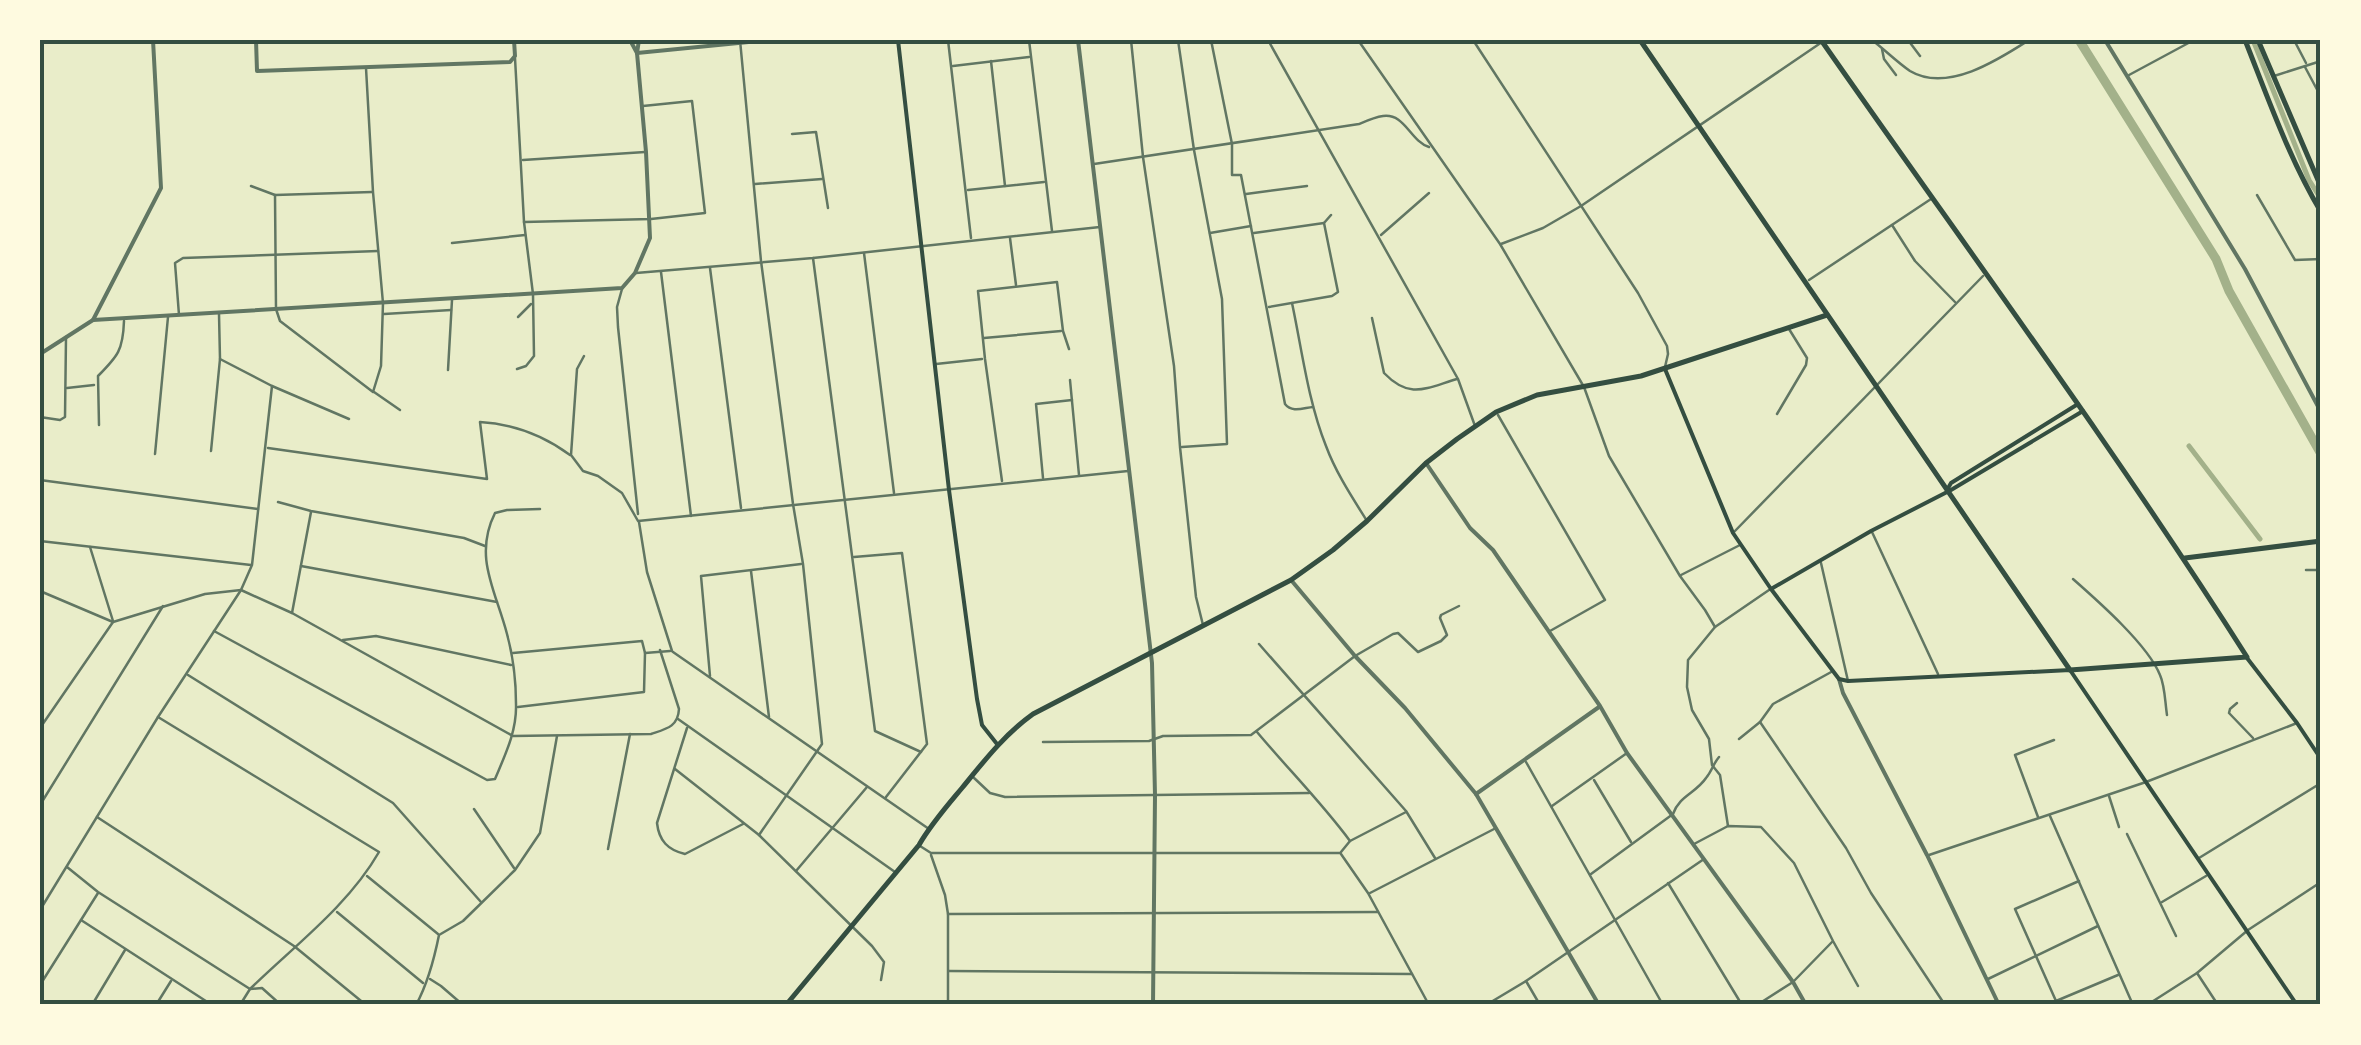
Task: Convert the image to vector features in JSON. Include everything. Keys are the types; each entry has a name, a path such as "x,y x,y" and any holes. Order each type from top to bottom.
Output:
{"main road":[{"path":"898,40 949,490 982,725 998,745"},
{"path":"1640,40 2297,1005"},
{"path":"2245,40 2287,143 2321,212"},
{"path":"2258,40 2320,184"},
{"path":"1823,41 2321,759"},
{"path":"786,1005 998,745 1033,714 1291,580 1367,521 1426,463 1496,412 1537,396 1665,369 1827,315"},
{"path":"1665,369 1733,533 1840,679 2070,670 2247,657"},
{"path":"1771,589 1947,490 1952,482 2080,408"},
{"path":"2184,558 2321,541"}],"street":[{"path":"92,320 161,188 153,40"},
{"path":"256,40 258,71 510,62 515,56"},
{"path":"514,40 534,356 526,366 517,369"},
{"path":"630,40 637,53"},
{"path":"639,40 650,238 635,273 622,288 617,307 618,327 638,521 647,572 672,651"},
{"path":"637,53 770,40"},
{"path":"948,40 972,239"},
{"path":"1029,40 1052,232"},
{"path":"1078,40 1152,663 1153,1005"},
{"path":"1131,40 1143,157 1174,366 1196,597 1204,626"},
{"path":"1178,40 1222,299 1227,444 1180,447"},
{"path":"1212,40 1232,144 1232,175 1241,175 1285,404 1294,410 1314,407"},
{"path":"1268,40 1458,379 1475,427"},
{"path":"1358,40 1500,244 1584,387 1609,456 1715,627"},
{"path":"1473,40 1638,293 1664,338 1668,354 1665,369"},
{"path":"1872,40 1915,73 1948,78 1986,64 2029,40"},
{"path":"1908,40 1920,56"},
{"path":"2105,40 2244,269 2321,412"},
{"path":"2128,76 2194,40"},
{"path":"2294,40 2321,97"},
{"path":"1500,244 1543,228 1581,206 1823,41"},
{"path":"741,42 762,260 822,744 759,835"},
{"path":"1882,48 1884,60 1896,75"},
{"path":"951,66 1030,57"},
{"path":"990,61 1005,186"},
{"path":"2273,77 2321,61"},
{"path":"366,67 383,302 381,366 373,392"},
{"path":"524,222 651,219 705,213 692,101 642,106"},
{"path":"1092,164 1359,124 1386,115 1401,120 1420,144 1431,148"},
{"path":"792,134 816,132 828,208"},
{"path":"522,160 646,152"},
{"path":"754,184 824,179"},
{"path":"966,190 1045,182"},
{"path":"252,186 275,195 373,192"},
{"path":"1245,194 1307,186"},
{"path":"1380,236 1429,193"},
{"path":"275,195 276,309 280,322 400,410"},
{"path":"2257,195 2295,260 2321,258"},
{"path":"1805,283 1932,198"},
{"path":"1252,234 1324,223 1331,215"},
{"path":"1268,307 1338,292 1324,223"},
{"path":"1892,225 1915,260 1956,304"},
{"path":"1208,233 1251,226"},
{"path":"635,273 1100,227"},
{"path":"452,243 526,235"},
{"path":"1010,236 1016,286"},
{"path":"179,315 175,263 178,260 380,251"},
{"path":"864,252 894,495"},
{"path":"813,258 875,732 921,752"},
{"path":"710,266 741,509"},
{"path":"660,271 692,516"},
{"path":"1733,533 1986,274"},
{"path":"1002,483 978,291 1057,282 1062,330 1070,349"},
{"path":"40,354 92,320 622,288"},
{"path":"448,370 452,298"},
{"path":"1292,302 1326,448 1367,521"},
{"path":"518,317 533,303"},
{"path":"383,314 451,310"},
{"path":"211,451 220,358 219,312"},
{"path":"156,454 168,316"},
{"path":"99,425 98,376 123,346 124,318"},
{"path":"1372,318 1388,378 1410,391 1458,379"},
{"path":"1777,414 1808,358 1788,328"},
{"path":"982,338 1062,330"},
{"path":"40,417 64,419 66,336"},
{"path":"571,455 578,369 584,356"},
{"path":"220,358 272,386 349,419"},
{"path":"934,364 984,359"},
{"path":"1070,380 1079,476"},
{"path":"66,388 96,385"},
{"path":"40,910 241,590 252,565 272,386"},
{"path":"1043,480 1036,404 1072,400"},
{"path":"1496,412 1605,600 1549,632"},
{"path":"266,448 486,479 480,422 512,426 549,439 571,455 583,471 598,476 622,493 638,521"},
{"path":"1426,463 1470,528 1493,550 1600,706 1627,753 1806,1005"},
{"path":"638,521 1128,471"},
{"path":"40,480 260,509"},
{"path":"278,502 464,538 484,546"},
{"path":"214,631 487,780 496,780 513,736 517,707 512,653 487,573 484,546 496,513 540,509"},
{"path":"292,613 311,511"},
{"path":"1871,531 1939,677"},
{"path":"40,542 252,565"},
{"path":"1680,576 1740,545"},
{"path":"90,547 113,622"},
{"path":"852,557 902,553 926,744 885,798"},
{"path":"1821,562 1848,681"},
{"path":"710,677 701,576 802,564"},
{"path":"301,566 499,602"},
{"path":"750,570 769,718"},
{"path":"2306,570 2321,570"},
{"path":"2073,579 2108,610 2154,665 2161,676 2166,715"},
{"path":"1291,580 1476,794 1599,1005"},
{"path":"1728,826 1720,775 1712,765 1710,739 1692,710 1686,676 1688,660 1715,627 1771,589"},
{"path":"40,728 113,622 205,594 241,590 292,613 513,736 651,734 671,728 679,710 660,650"},
{"path":"40,591 113,622"},
{"path":"40,805 163,606"},
{"path":"1043,742 1251,735 1355,656 1396,633 1418,652 1446,638 1440,618 1458,606"},
{"path":"339,641 376,636 513,665"},
{"path":"512,653 642,640 645,652 644,692 517,707"},
{"path":"1259,644 1406,811 1436,858"},
{"path":"645,652 672,651 929,828"},
{"path":"1738,739 1760,722 1773,704 1834,670"},
{"path":"186,674 394,804 480,902"},
{"path":"1840,679 1843,693 1999,1005"},
{"path":"2237,703 2230,714 2254,739"},
{"path":"1476,794 1600,706"},
{"path":"158,717 380,852 366,876 250,989 240,1005"},
{"path":"678,719 896,873"},
{"path":"1760,722 1846,848 1871,894 1945,1005"},
{"path":"1927,855 2146,782 2297,723"},
{"path":"688,724 657,823 658,835 673,852 685,854 744,823"},
{"path":"1256,732 1350,842"},
{"path":"416,1005 430,979 439,935 463,921 515,870 540,833 557,734"},
{"path":"608,849 630,734"},
{"path":"2038,818 2015,755 2054,740"},
{"path":"1550,807 1627,753"},
{"path":"1590,875 1672,814 1676,803 1706,778 1719,757"},
{"path":"1525,761 1663,1005"},
{"path":"675,770 759,835 872,946 884,962 881,980"},
{"path":"972,776 990,793 1005,797 1309,794"},
{"path":"1594,779 1632,844"},
{"path":"2199,858 2321,782"},
{"path":"795,872 868,787"},
{"path":"2108,795 2119,826"},
{"path":"474,808 515,870"},
{"path":"919,845 931,853 1340,853 1350,842 1406,811"},
{"path":"2050,815 2133,1005"},
{"path":"98,817 294,946 366,1005"},
{"path":"1693,844 1728,826 1760,826 1794,863 1858,986"},
{"path":"1368,894 1497,828"},
{"path":"2127,834 2176,936"},
{"path":"931,853 948,914 948,1005"},
{"path":"1340,853 1368,894 1429,1005"},
{"path":"1486,1005 1704,860"},
{"path":"66,867 98,892 250,989 262,988 281,1005"},
{"path":"2160,903 2209,874"},
{"path":"366,876 439,935"},
{"path":"2079,880 2014,909 2056,1001 2118,975"},
{"path":"2148,1005 2196,973 2248,930 2321,882"},
{"path":"1668,883 1742,1005"},
{"path":"40,985 98,892"},
{"path":"334,910 424,984"},
{"path":"948,914 1378,912"},
{"path":"81,920 212,1005"},
{"path":"1986,980 2100,926"},
{"path":"1757,1005 1792,982 1833,941"},
{"path":"92,1005 126,948"},
{"path":"949,971 1412,974"},
{"path":"2196,973 2218,1005"},
{"path":"430,979 463,1005"},
{"path":"156,1005 172,980"},
{"path":"1526,981 1540,1005"}],"waterway":[{"path":"2079,40 2216,259 2229,291 2321,454"},
{"path":"2253,40 2309,180 2321,199"},
{"path":"2189,446 2260,539"}]}
